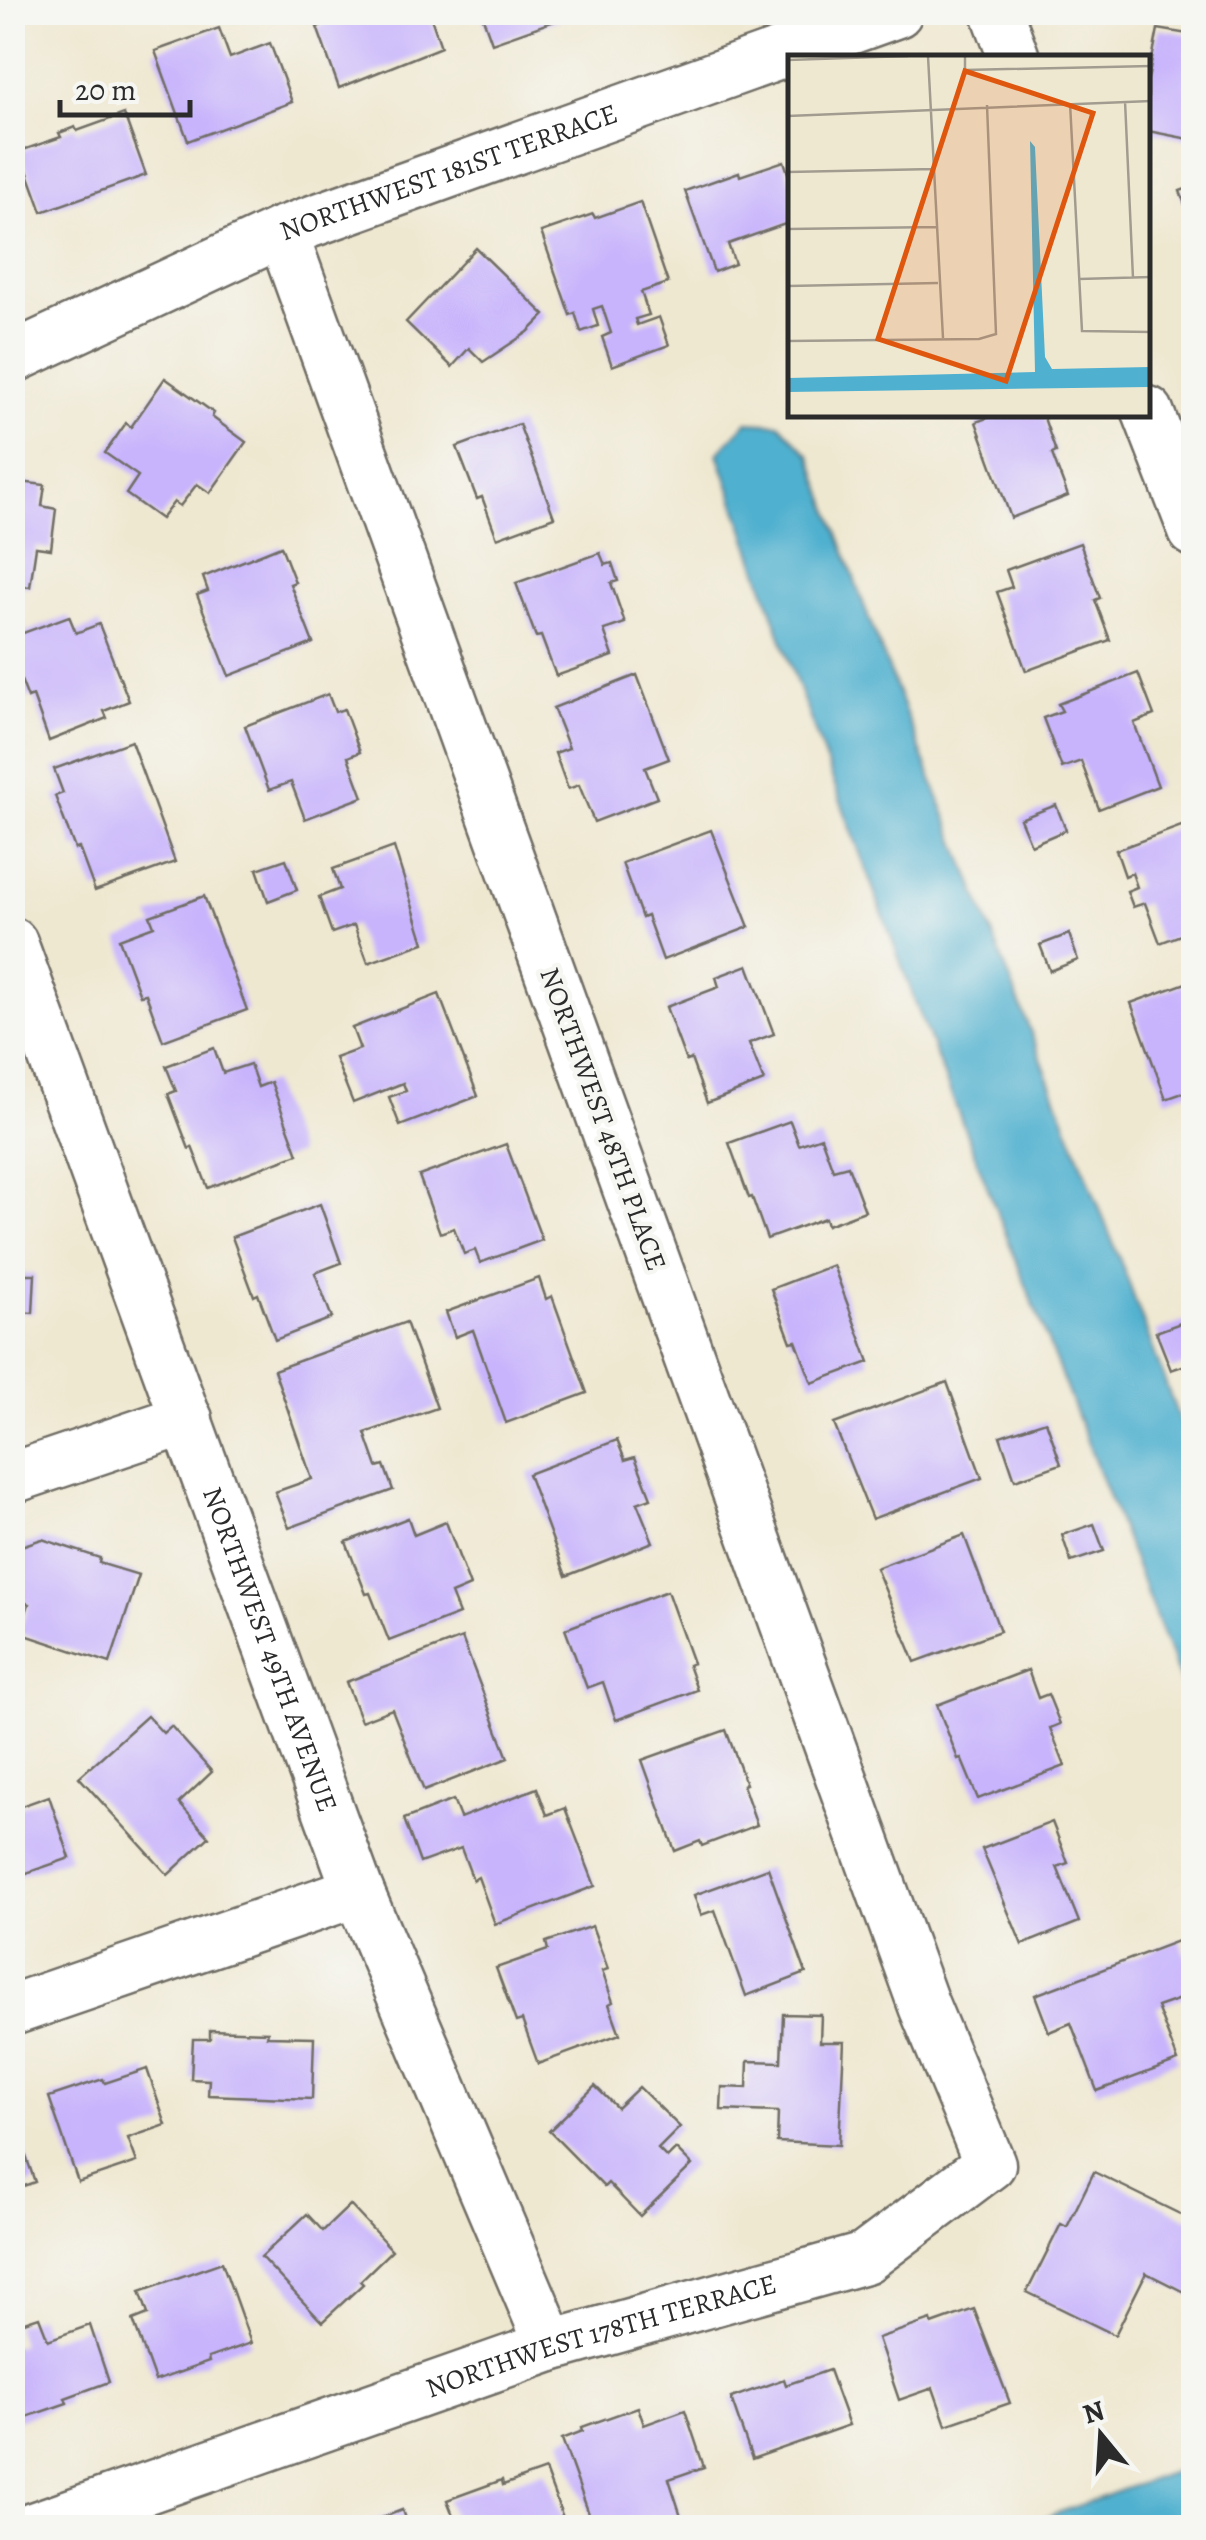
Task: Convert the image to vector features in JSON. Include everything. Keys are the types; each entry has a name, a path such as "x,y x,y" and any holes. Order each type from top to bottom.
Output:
{"street":[{"name":"NORTHWEST 181ST TERRACE","path":"12,358 282,232 897,12"},
{"path":"997,12 1013,55"},
{"name":"NORTHWEST 48TH PLACE","path":"282,232 924,2006"},
{"path":"1150,418 1194,530"},
{"name":"NORTHWEST 49TH AVENUE","path":"12,943 358,1891 551,2346"},
{"path":"12,1478 186,1419"},
{"path":"12,2010 358,1891"},
{"name":"NORTHWEST 178TH TERRACE","path":"33,2528 551,2346 865,2258 990,2164 924,2006"}],"water":[{"path":"747,422 780,424 810,456 869,619 1128,1281 1193,1458 1193,1712 922,1020 794,675 718,453"},
{"path":"1193,2465 1193,2527 1018,2527"}],"building":[{"path":"353,12 429,12 441,47 339,88 317,27"},
{"path":"481,12 577,12 577,13 492,43"},
{"path":"219,28 230,58 270,43 292,102 188,141 155,51"},
{"path":"1158,29 1194,35 1194,140 1151,132 1151,65"},
{"path":"124,114 146,175 42,212 20,151 61,137 59,133 75,127 77,131"},
{"path":"784,161 788,173 788,223 728,244 735,264 714,272 685,191 739,172 740,176"},
{"path":"1194,186 1194,227 1193,227 1180,191"},
{"path":"640,202 668,283 641,292 649,315 635,319 637,325 659,317 669,345 612,366 602,337 611,333 602,306 593,309 598,326 581,332 575,313 570,315 541,232"},
{"path":"476,248 545,315 528,332 483,362 469,348 452,367 406,322"},
{"path":"165,378 246,442 210,493 197,484 180,506 174,502 161,519 126,494 138,476 105,453 126,423 131,427"},
{"path":"987,418 1044,418 1068,496 1011,518 976,422"},
{"path":"519,424 554,517 497,538 457,447"},
{"path":"12,481 45,485 42,506 56,509 51,549 36,547 30,587 12,585"},
{"path":"1080,543 1110,640 1026,671 997,592 1012,587 1006,570"},
{"path":"281,546 295,582 290,584 313,643 229,676 197,595 208,591 203,577"},
{"path":"600,553 605,565 612,563 618,581 611,583 625,623 604,630 613,656 556,676 516,583"},
{"path":"69,616 76,633 99,624 129,701 104,711 107,718 49,741 33,696 28,698 12,657 12,637"},
{"path":"1138,673 1154,715 1134,723 1158,786 1099,809 1081,761 1062,768 1043,718 1062,711 1058,704"},
{"path":"637,675 669,759 645,768 657,798 594,822 579,785 568,789 555,753 569,748 553,708"},
{"path":"328,694 335,712 344,709 360,752 348,757 363,797 305,819 291,782 269,790 245,726"},
{"path":"131,741 175,862 95,891 55,796 63,793 54,769"},
{"path":"1056,805 1066,830 1031,845 1020,819"},
{"path":"1184,825 1194,851 1194,930 1160,943 1145,903 1133,907 1127,891 1137,887 1132,873 1125,876 1116,850"},
{"path":"711,830 749,927 663,960 622,863"},
{"path":"394,847 424,943 368,963 354,925 332,933 319,897 340,889 333,869"},
{"path":"286,859 297,890 268,901 257,869"},
{"path":"204,896 247,1010 163,1041 146,994 140,995 119,939 154,926 150,916"},
{"path":"1069,934 1078,960 1050,971 1040,945"},
{"path":"748,965 774,1034 749,1043 764,1081 707,1103 666,1007 719,987 716,977"},
{"path":"1194,980 1194,1089 1166,1099 1131,1003"},
{"path":"439,994 478,1096 400,1126 389,1097 406,1091 403,1083 353,1103 335,1058 360,1049 352,1028"},
{"path":"214,1048 223,1073 250,1064 258,1087 271,1082 298,1154 208,1188 168,1094 176,1091 166,1066"},
{"path":"790,1121 799,1145 821,1137 833,1170 848,1166 865,1211 827,1225 825,1218 767,1239 729,1143"},
{"path":"506,1144 542,1240 480,1263 475,1250 464,1254 454,1228 440,1233 419,1176"},
{"path":"320,1204 341,1263 315,1273 332,1318 275,1340 232,1237"},
{"path":"12,1253 23,1253 22,1274 35,1274 33,1313 17,1312 16,1350 12,1350"},
{"path":"833,1265 869,1362 812,1383 771,1289"},
{"path":"539,1278 546,1299 552,1296 587,1393 506,1423 473,1330 455,1337 446,1312"},
{"path":"1194,1318 1194,1362 1171,1370 1156,1332"},
{"path":"406,1322 437,1408 365,1433 377,1467 384,1465 393,1490 289,1528 275,1492 312,1479 274,1370"},
{"path":"947,1382 982,1478 872,1519 834,1424"},
{"path":"1046,1421 1061,1464 1015,1480 1000,1436"},
{"path":"617,1440 625,1460 635,1457 651,1498 637,1503 653,1542 566,1576 528,1474"},
{"path":"408,1518 414,1535 446,1522 470,1586 451,1594 459,1614 389,1641 346,1542"},
{"path":"1094,1524 1104,1551 1071,1562 1062,1535"},
{"path":"964,1535 1000,1631 915,1662 876,1568"},
{"path":"42,1539 139,1575 110,1663 19,1633 29,1604 12,1604 12,1549"},
{"path":"667,1591 693,1663 688,1665 697,1690 616,1720 603,1682 587,1688 565,1629"},
{"path":"462,1638 508,1758 424,1791 392,1709 361,1721 346,1682"},
{"path":"1028,1670 1038,1698 1048,1694 1060,1724 1050,1728 1065,1766 978,1799 937,1705"},
{"path":"147,1716 163,1733 171,1726 212,1772 179,1803 209,1837 168,1875 79,1777"},
{"path":"726,1730 757,1825 702,1846 700,1841 675,1851 642,1760"},
{"path":"13,1788 19,1807 49,1796 70,1858 12,1878"},
{"path":"537,1788 547,1815 565,1808 595,1886 495,1924 478,1877 473,1880 461,1848 420,1863 404,1819 453,1800 460,1818"},
{"path":"1052,1822 1068,1863 1057,1867 1079,1922 1022,1945 982,1849"},
{"path":"768,1868 806,1973 746,1996 715,1910 701,1915 694,1895"},
{"path":"592,1926 608,1969 602,1971 620,2034 538,2064 522,2020 516,2022 496,1968 548,1950 546,1942"},
{"path":"1180,1940 1194,1975 1194,1994 1157,2007 1178,2061 1097,2091 1071,2023 1049,2032 1035,1995"},
{"path":"783,2014 821,2015 820,2042 844,2042 839,2145 777,2142 778,2112 721,2110 722,2087 747,2088 748,2061 781,2062"},
{"path":"210,2030 314,2037 312,2099 208,2095 209,2080 191,2079 193,2039 210,2039"},
{"path":"147,2069 166,2125 128,2138 137,2162 78,2182 49,2097"},
{"path":"595,2086 617,2108 639,2087 680,2127 658,2149 667,2158 676,2149 692,2165 640,2216 608,2183 604,2187 549,2131"},
{"path":"12,2120 35,2182 12,2190"},
{"path":"1094,2172 1194,2221 1194,2297 1146,2273 1115,2335 1027,2292 1061,2224 1067,2227"},
{"path":"350,2205 392,2250 322,2322 261,2257 307,2214 323,2231"},
{"path":"222,2262 251,2343 155,2381 133,2320 148,2314 140,2291"},
{"path":"974,2309 1010,2403 946,2425 933,2388 899,2400 878,2338"},
{"path":"39,2317 48,2340 90,2325 109,2382 65,2398 67,2403 12,2422 12,2347 21,2344 15,2325"},
{"path":"829,2370 849,2425 752,2459 731,2398 784,2379 786,2385"},
{"path":"638,2407 644,2425 685,2410 704,2467 669,2479 684,2525 618,2528 616,2522 594,2528 562,2439 583,2431 582,2427"},
{"path":"545,2470 567,2528 458,2528 447,2500 502,2480 503,2485"},
{"path":"402,2510 408,2528 358,2528 358,2527"}]}
